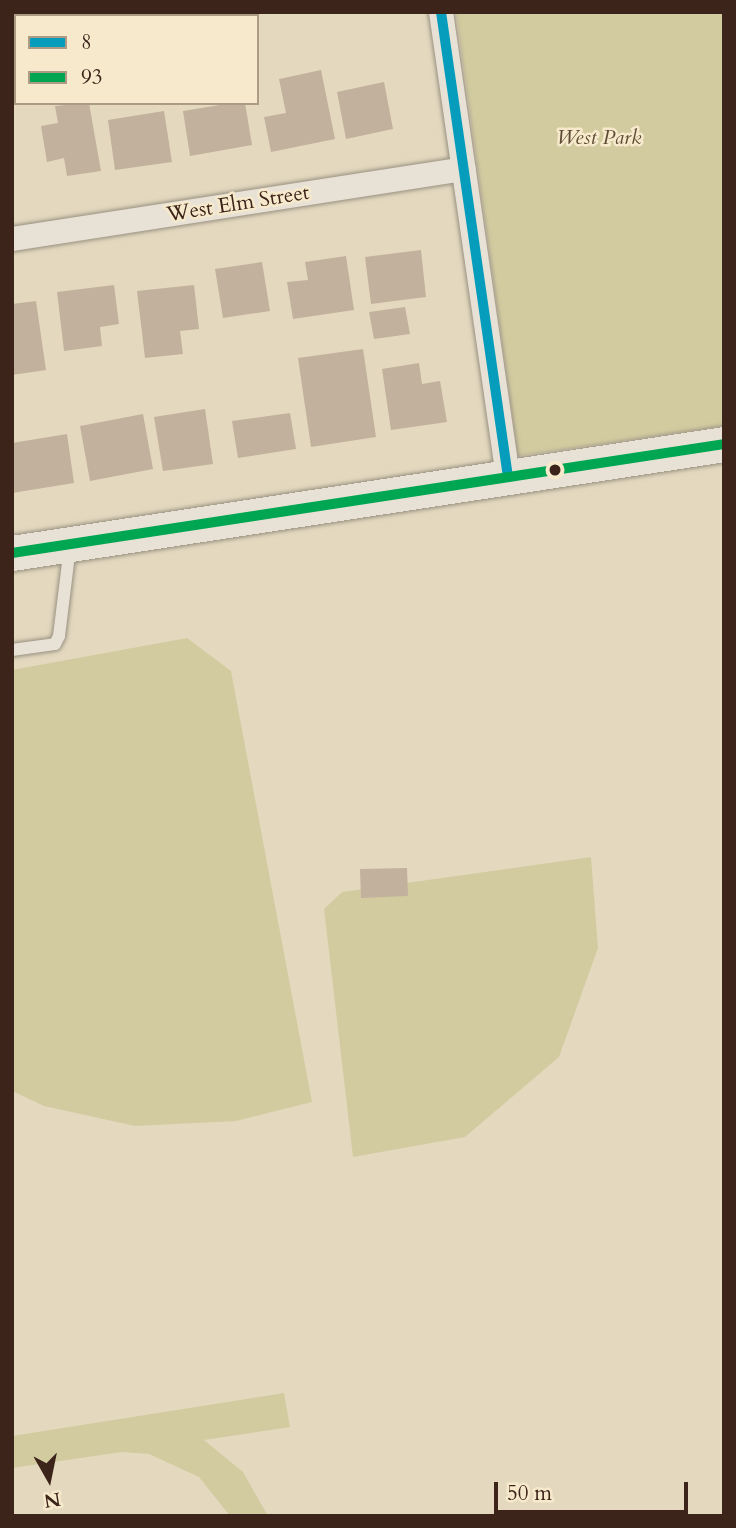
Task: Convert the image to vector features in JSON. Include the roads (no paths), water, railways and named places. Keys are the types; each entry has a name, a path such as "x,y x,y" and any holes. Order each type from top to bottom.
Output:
{"main road":[{"path":"12,552 724,444"}],"street":[{"path":"441,12 508,475"},
{"name":"West Elm Street","path":"12,239 464,169"}],"lane":[{"path":"12,650 55,644 59,636 71,543"}],"park label":[{"name":"West Park","path":"599,138"}]}
